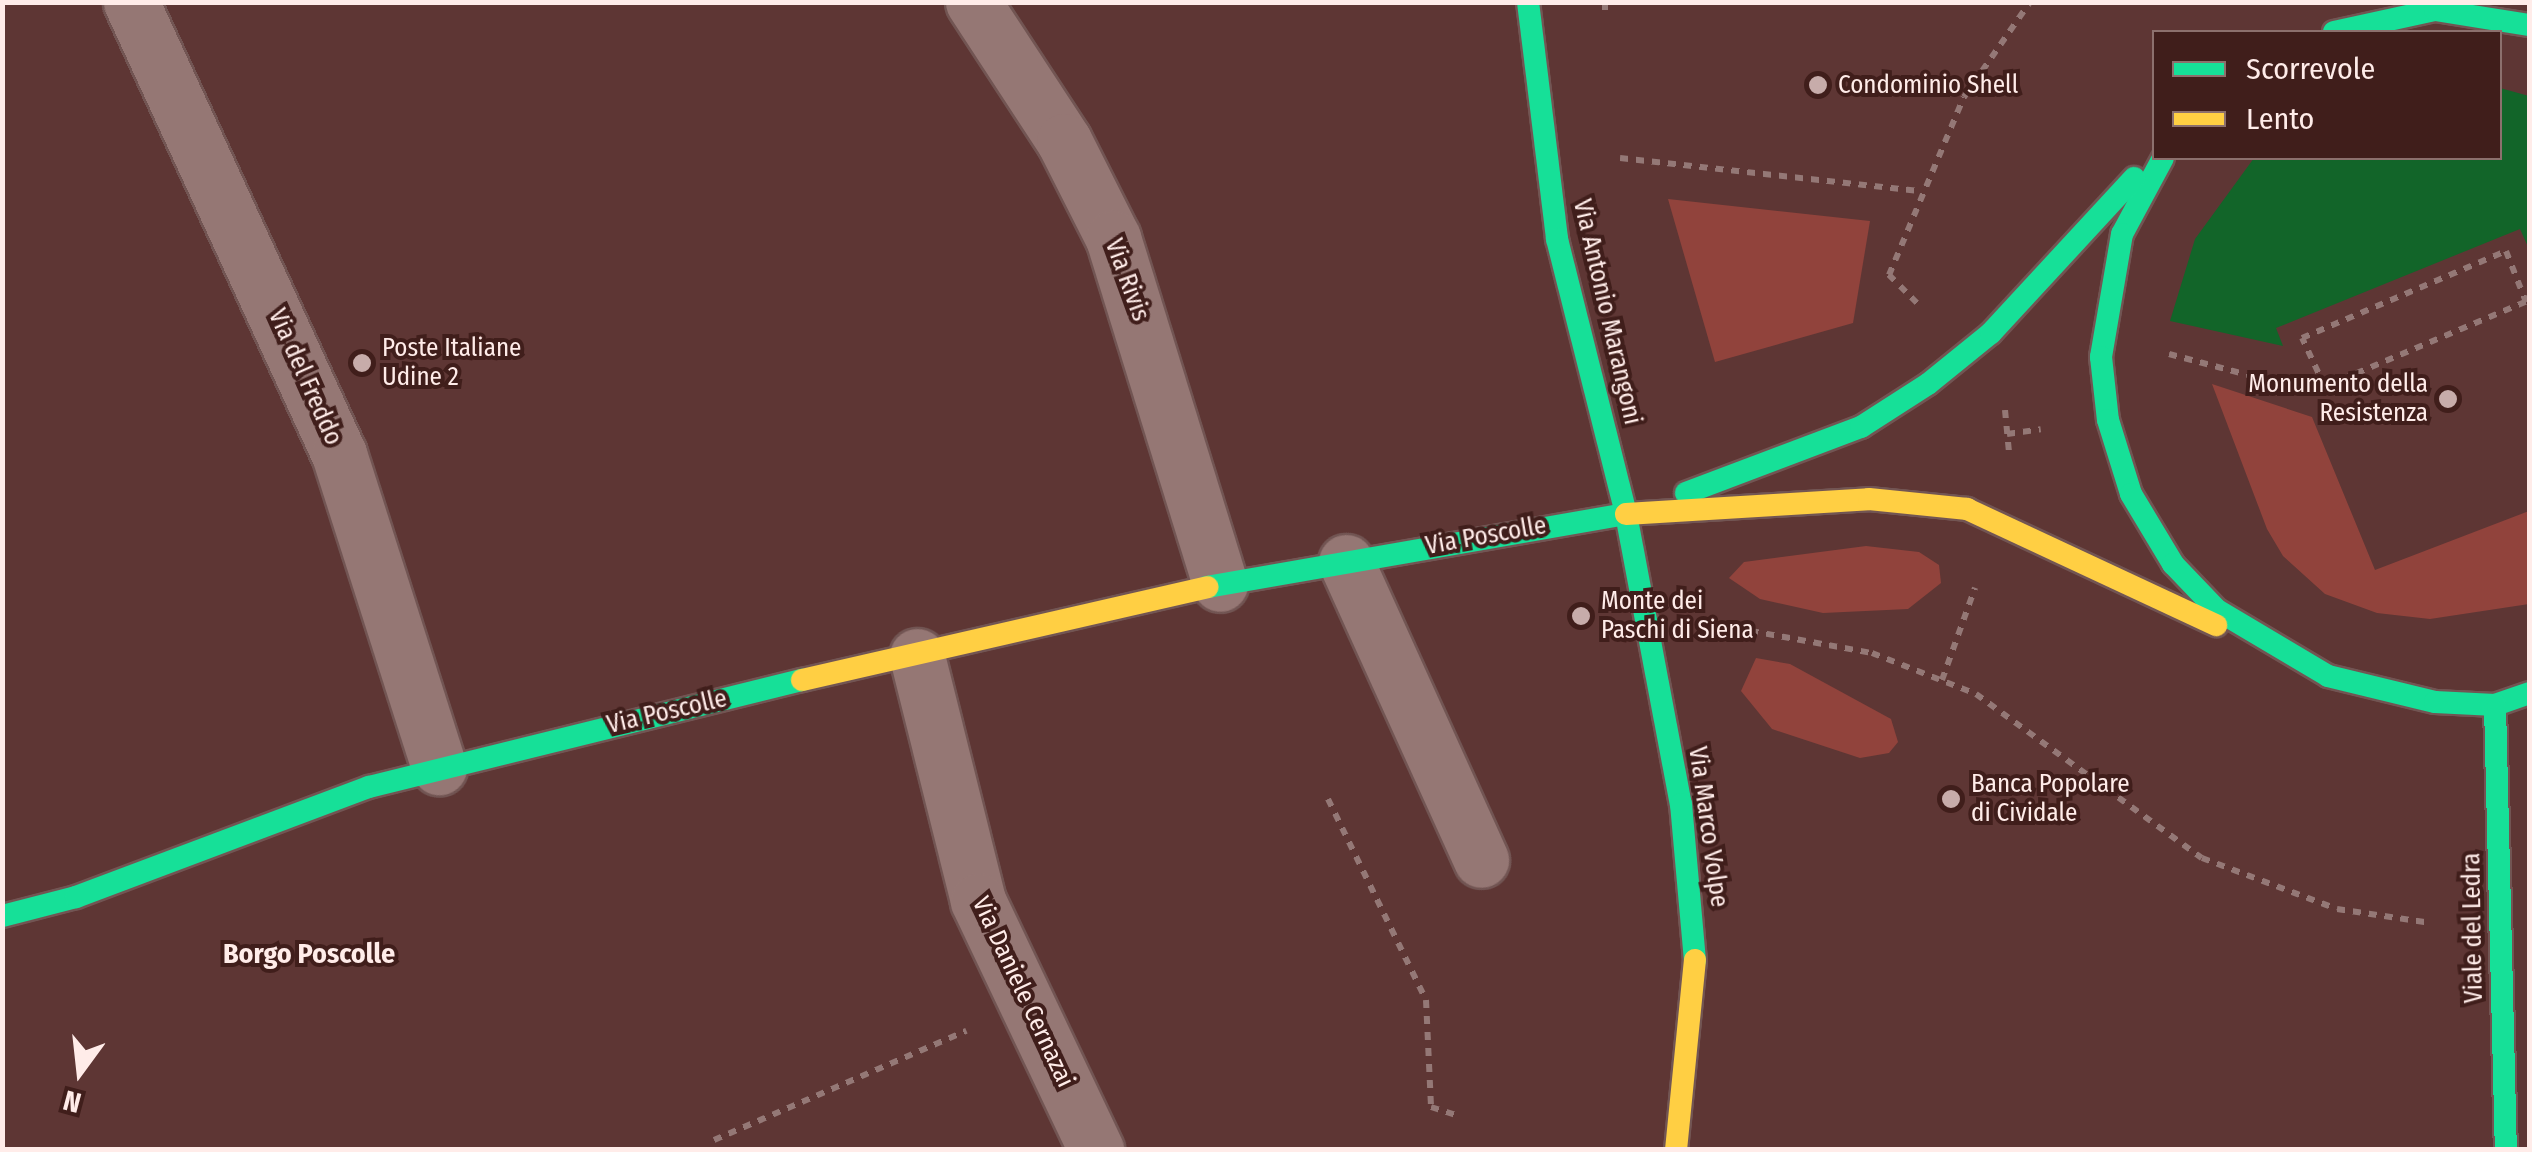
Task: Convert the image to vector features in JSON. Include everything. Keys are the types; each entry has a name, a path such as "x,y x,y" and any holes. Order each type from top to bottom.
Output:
{"main road":[{"name":"Via Antonio Marangoni","path":"1528,2 1557,240 1626,514"},
{"path":"2343,30 2434,10 2530,25"},
{"path":"1626,514 1861,427 1928,384 1991,332 2157,160"},
{"path":"2158,160 2122,234 2108,286 2101,357 2108,420 2132,494 2173,564 2217,610 2281,656"},
{"path":"1626,514 1870,499 1967,509 2281,656 2382,693 2495,705 2530,693"},
{"name":"Via Poscolle","path":"2,916 439,766 1220,584 1626,514"},
{"name":"Via Marco Volpe","path":"1626,514 1692,894 1692,1071 1676,1150"},
{"name":"Viale del Ledra","path":"2495,705 2506,1150"}],"street":[{"name":"Via del Freddo","path":"131,2 339,454 439,766"},
{"name":"Via Rivis","path":"973,2 1064,142 1113,238 1220,584"},
{"path":"1346,562 1480,860"},
{"name":"Via Daniele Cernazai","path":"917,656 978,901 1096,1150"}],"path":[{"path":"1605,2 1606,28"},
{"path":"1923,310 1888,275 1920,191 1964,97 2030,2"},
{"path":"1618,141 1620,160 1920,191"},
{"path":"2169,354 2312,392 2325,387 2528,301 2506,251 2302,338 2325,387"},
{"path":"2004,404 2011,472"},
{"path":"2007,434 2051,428"},
{"path":"1942,680 1976,587"},
{"path":"1706,627 1735,624 1872,653 1942,680 1976,694 2202,858 2337,909 2434,924"},
{"path":"1328,799 1426,1000 1430,1107 1458,1116"},
{"path":"714,1140 834,1082 1028,1008"}],"shaded area":[{"path":"2502,89 2529,96 2529,249 2520,229 2276,328 2283,346 2170,321 2195,239 2253,160 2502,160"},
{"path":"1668,199 1870,221 1853,323 1715,362"},
{"path":"2212,384 2312,417 2375,570 2529,511 2529,604 2430,619 2377,613 2325,594 2283,556 2267,529"},
{"path":"1866,546 1919,552 1939,565 1941,583 1908,609 1823,613 1760,599 1729,578 1744,562"},
{"path":"1756,658 1790,664 1891,719 1898,742 1889,753 1860,758 1772,729 1741,691"}],"traffic: fast":[{"path":"1528,2 1557,239 1626,514 1681,804 1695,960"},
{"path":"2343,30 2435,10 2530,25"},
{"path":"2162,160 2122,234 2101,357 2108,420 2131,494 2173,564 2217,610 2328,676 2435,702 2495,705 2530,693"},
{"path":"1686,493 1861,427 1928,384 1991,333 2134,178"},
{"path":"1207,587 1626,514"},
{"path":"2,916 76,897 369,787 802,680"},
{"path":"2495,705 2506,1150"}],"traffic: slow":[{"path":"1626,514 1869,499 1967,509 2216,625"},
{"path":"802,680 1207,587"},
{"path":"1676,1150 1695,960"}],"place":[{"name":"Condominio Shell","path":"1818,85"},
{"name":"Poste Italiane Udine 2","path":"362,363"},
{"name":"Monumento della Resistenza","path":"2448,399"},
{"name":"Monte dei Paschi di Siena","path":"1581,616"},
{"name":"Banca Popolare di Cividale","path":"1951,799"}],"district":[{"name":"Borgo Poscolle","path":"309,954"}]}
